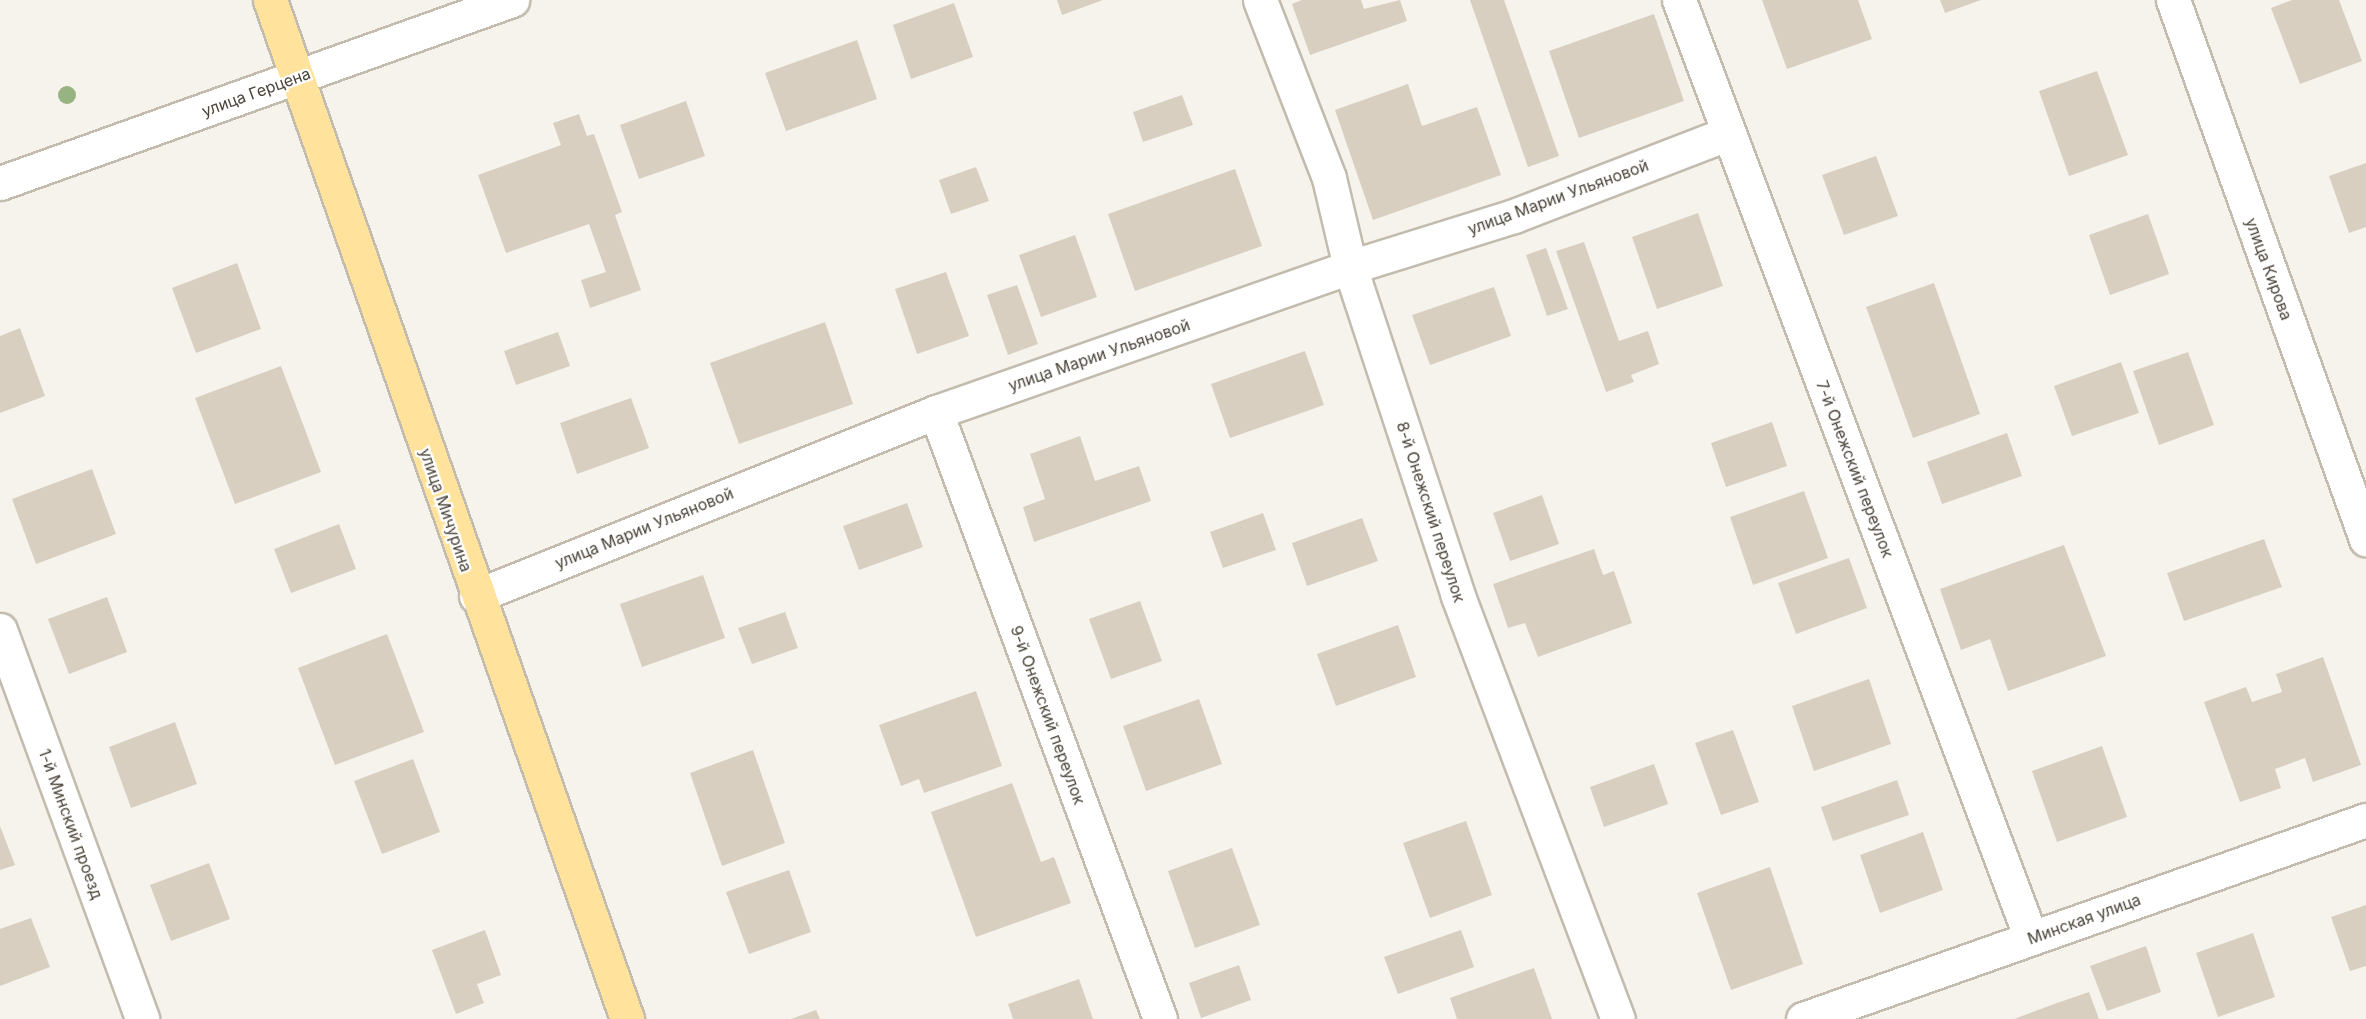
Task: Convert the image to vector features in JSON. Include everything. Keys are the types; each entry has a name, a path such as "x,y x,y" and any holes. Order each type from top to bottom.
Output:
{"main road":[{"name":"улица Мичурина","path":"270,0 476,596 627,1019"}],"street":[{"name":"улица Герцена","path":"0,183 512,0"},
{"name":"8-й Онежский переулок","path":"1260,0 1329,178 1350,267 1458,596 1618,1019"},
{"name":"7-й Онежский переулок","path":"1678,0 2031,938"},
{"name":"улица Кирова","path":"2173,0 2366,539"},
{"name":"улица Марии Ульяновой","path":"476,596 936,412 1350,267 1514,216 1729,133"},
{"name":"9-й Онежский переулок","path":"936,412 1160,1019"},
{"name":"1-й Минский проезд","path":"0,630 142,1019"},
{"name":"Минская улица","path":"1803,1019 2366,820"}],"building":[{"path":"1057,0 1103,0 1062,15"},
{"path":"1302,0 1361,0 1364,9 1400,0 1407,21 1310,55 1292,4"},
{"path":"1470,0 1504,0 1559,156 1528,167"},
{"path":"1762,0 1858,0 1872,39 1787,69"},
{"path":"1940,0 1981,0 1945,13"},
{"path":"2292,0 2339,0 2362,61 2300,84 2271,8"},
{"path":"954,3 973,57 911,79 893,25"},
{"path":"1654,14 1684,101 1579,138 1549,51"},
{"path":"857,40 877,99 786,131 765,73"},
{"path":"2097,71 2128,155 2069,176 2039,91"},
{"path":"1408,84 1422,126 1477,107 1501,175 1373,220 1335,110"},
{"path":"1182,95 1193,125 1143,142 1133,112"},
{"path":"686,101 705,156 639,179 620,125"},
{"path":"579,114 587,136 594,134 622,212 615,215 641,290 590,308 581,280 606,272 589,224 506,253 478,175 561,145 553,123"},
{"path":"1876,156 1898,216 1844,235 1822,175"},
{"path":"2366,163 2366,227 2349,233 2329,176"},
{"path":"976,167 989,201 951,214 939,180"},
{"path":"1235,169 1262,246 1135,291 1108,214"},
{"path":"1698,213 1723,286 1657,309 1632,237"},
{"path":"2148,214 2169,274 2110,295 2089,235"},
{"path":"1075,235 1097,297 1041,317 1019,255"},
{"path":"1584,242 1619,341 1648,331 1659,364 1631,375 1634,382 1606,392 1556,251"},
{"path":"1546,248 1568,309 1547,316 1526,255"},
{"path":"237,263 261,329 196,353 172,288"},
{"path":"946,272 969,336 917,354 895,289"},
{"path":"1934,283 1980,414 1913,438 1866,307"},
{"path":"1017,285 1038,344 1008,355 987,295"},
{"path":"1494,287 1511,336 1430,365 1412,315"},
{"path":"825,322 853,404 739,444 710,363"},
{"path":"20,328 45,396 0,413 0,336"},
{"path":"558,332 570,366 516,385 504,351"},
{"path":"1305,351 1324,405 1230,438 1211,384"},
{"path":"2188,352 2214,425 2159,445 2133,371"},
{"path":"2121,362 2139,413 2072,436 2054,386"},
{"path":"281,366 321,472 235,504 195,398"},
{"path":"631,398 649,448 577,474 560,423"},
{"path":"1772,422 1787,466 1726,487 1711,443"},
{"path":"2007,433 2022,476 1942,504 1927,462"},
{"path":"1080,436 1095,481 1139,466 1151,501 1034,542 1023,507 1045,499 1030,454"},
{"path":"92,469 116,534 36,564 12,499"},
{"path":"1804,491 1828,558 1753,585 1730,517"},
{"path":"1542,495 1559,544 1510,561 1493,513"},
{"path":"907,503 923,547 859,570 843,526"},
{"path":"1263,513 1276,550 1223,568 1210,532"},
{"path":"1362,518 1378,561 1307,586 1292,543"},
{"path":"339,524 356,569 291,593 274,549"},
{"path":"2264,539 2282,587 2184,621 2167,573"},
{"path":"2064,545 2106,656 2008,691 1990,639 1961,650 1940,589"},
{"path":"1594,549 1603,575 1614,571 1632,623 1538,657 1525,623 1508,628 1493,584"},
{"path":"1849,558 1867,608 1796,634 1778,583"},
{"path":"703,575 725,638 642,667 620,604"},
{"path":"107,597 127,652 69,674 48,619"},
{"path":"1140,601 1162,661 1111,679 1089,619"},
{"path":"785,612 798,648 752,664 738,628"},
{"path":"1398,625 1416,677 1336,706 1317,654"},
{"path":"387,634 424,732 335,765 298,668"},
{"path":"2323,657 2361,765 2313,782 2305,758 2275,769 2281,788 2240,802 2204,702 2246,687 2252,702 2282,692 2276,674"},
{"path":"1869,679 1891,744 1814,771 1792,706"},
{"path":"976,691 1002,766 924,793 919,779 901,786 879,725"},
{"path":"1199,699 1222,764 1146,791 1123,726"},
{"path":"175,722 197,784 131,808 109,747"},
{"path":"1733,730 1759,802 1721,815 1695,743"},
{"path":"2102,746 2127,817 2057,842 2032,771"},
{"path":"753,750 785,843 722,866 690,773"},
{"path":"413,759 440,832 382,854 354,781"},
{"path":"1654,764 1668,804 1604,827 1590,787"},
{"path":"1897,780 1909,815 1833,841 1821,807"},
{"path":"1012,783 1041,862 1054,857 1071,903 976,937 931,812"},
{"path":"1466,821 1492,895 1430,918 1403,843"},
{"path":"0,826 15,865 0,870"},
{"path":"1923,832 1943,890 1880,913 1860,855"},
{"path":"1232,848 1260,925 1195,948 1168,871"},
{"path":"209,863 230,919 171,941 150,885"},
{"path":"1770,867 1803,964 1731,990 1697,893"},
{"path":"789,870 811,932 749,954 726,892"},
{"path":"2366,905 2366,966 2350,971 2331,917"},
{"path":"31,918 50,967 0,986 0,929"},
{"path":"485,930 501,975 477,984 484,1003 456,1014 432,950"},
{"path":"1461,930 1474,967 1398,994 1384,957"},
{"path":"2253,933 2275,997 2218,1017 2196,953"},
{"path":"2146,946 2161,992 2107,1011 2090,966"},
{"path":"1239,965 1251,1000 1201,1018 1189,983"},
{"path":"1534,968 1552,1019 1457,1019 1450,998"},
{"path":"1079,979 1093,1019 1013,1019 1008,1004"},
{"path":"2089,992 2099,1019 2014,1019 2057,1003"},
{"path":"816,1010 820,1019 791,1019"}]}
